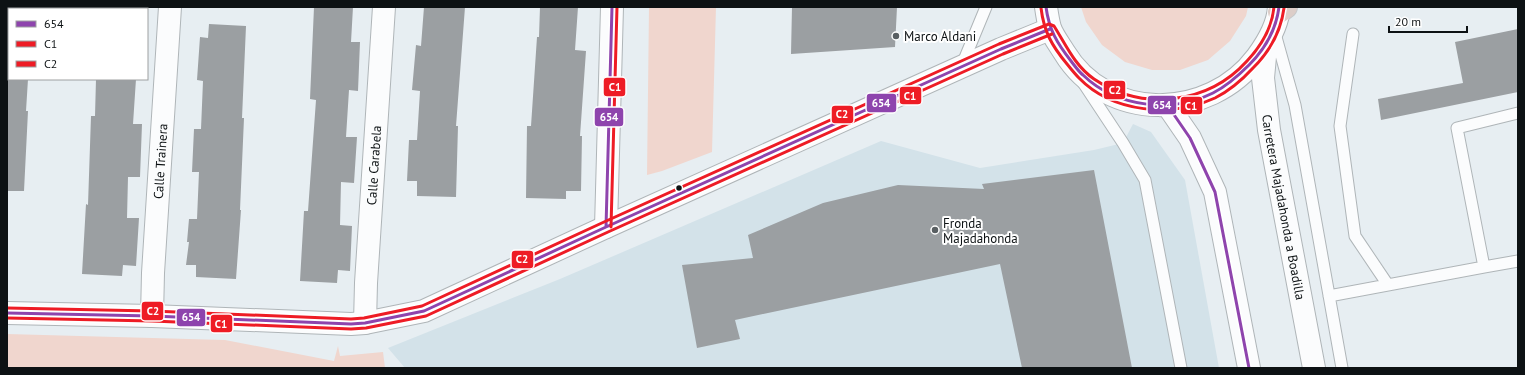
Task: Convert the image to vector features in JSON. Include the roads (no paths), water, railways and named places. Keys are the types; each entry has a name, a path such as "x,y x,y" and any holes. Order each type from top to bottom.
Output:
{"street":[{"name":"Calle Trainera","path":"152,316 153,273 170,7"},
{"name":"Calle Carabela","path":"365,323 366,282 384,7"},
{"path":"606,227 612,7"},
{"path":"1046,7 1050,29 1072,65 1092,83 1115,96 1141,104 1168,106 1198,100 1225,88 1248,69 1277,20"},
{"name":"Carretera Majadahonda a Boadilla","path":"1277,20 1263,78 1269,130 1314,368"},
{"path":"7,313 152,316 351,324 365,323 424,311 606,227 1050,29"},
{"path":"1168,106 1190,138 1215,192 1249,368"}],"lane":[{"path":"960,69 986,7"},
{"path":"1277,20 1295,105 1342,368"},
{"path":"1353,34 1340,126 1355,236 1388,285"},
{"path":"1072,65 1123,142 1145,180 1181,368"},
{"path":"1484,267 1456,128 1518,113"},
{"path":"1329,296 1518,261"}],"place":[{"name":"Marco Aldani","path":"896,36"},
{"name":"Fronda Majadahonda","path":"935,230"}]}
